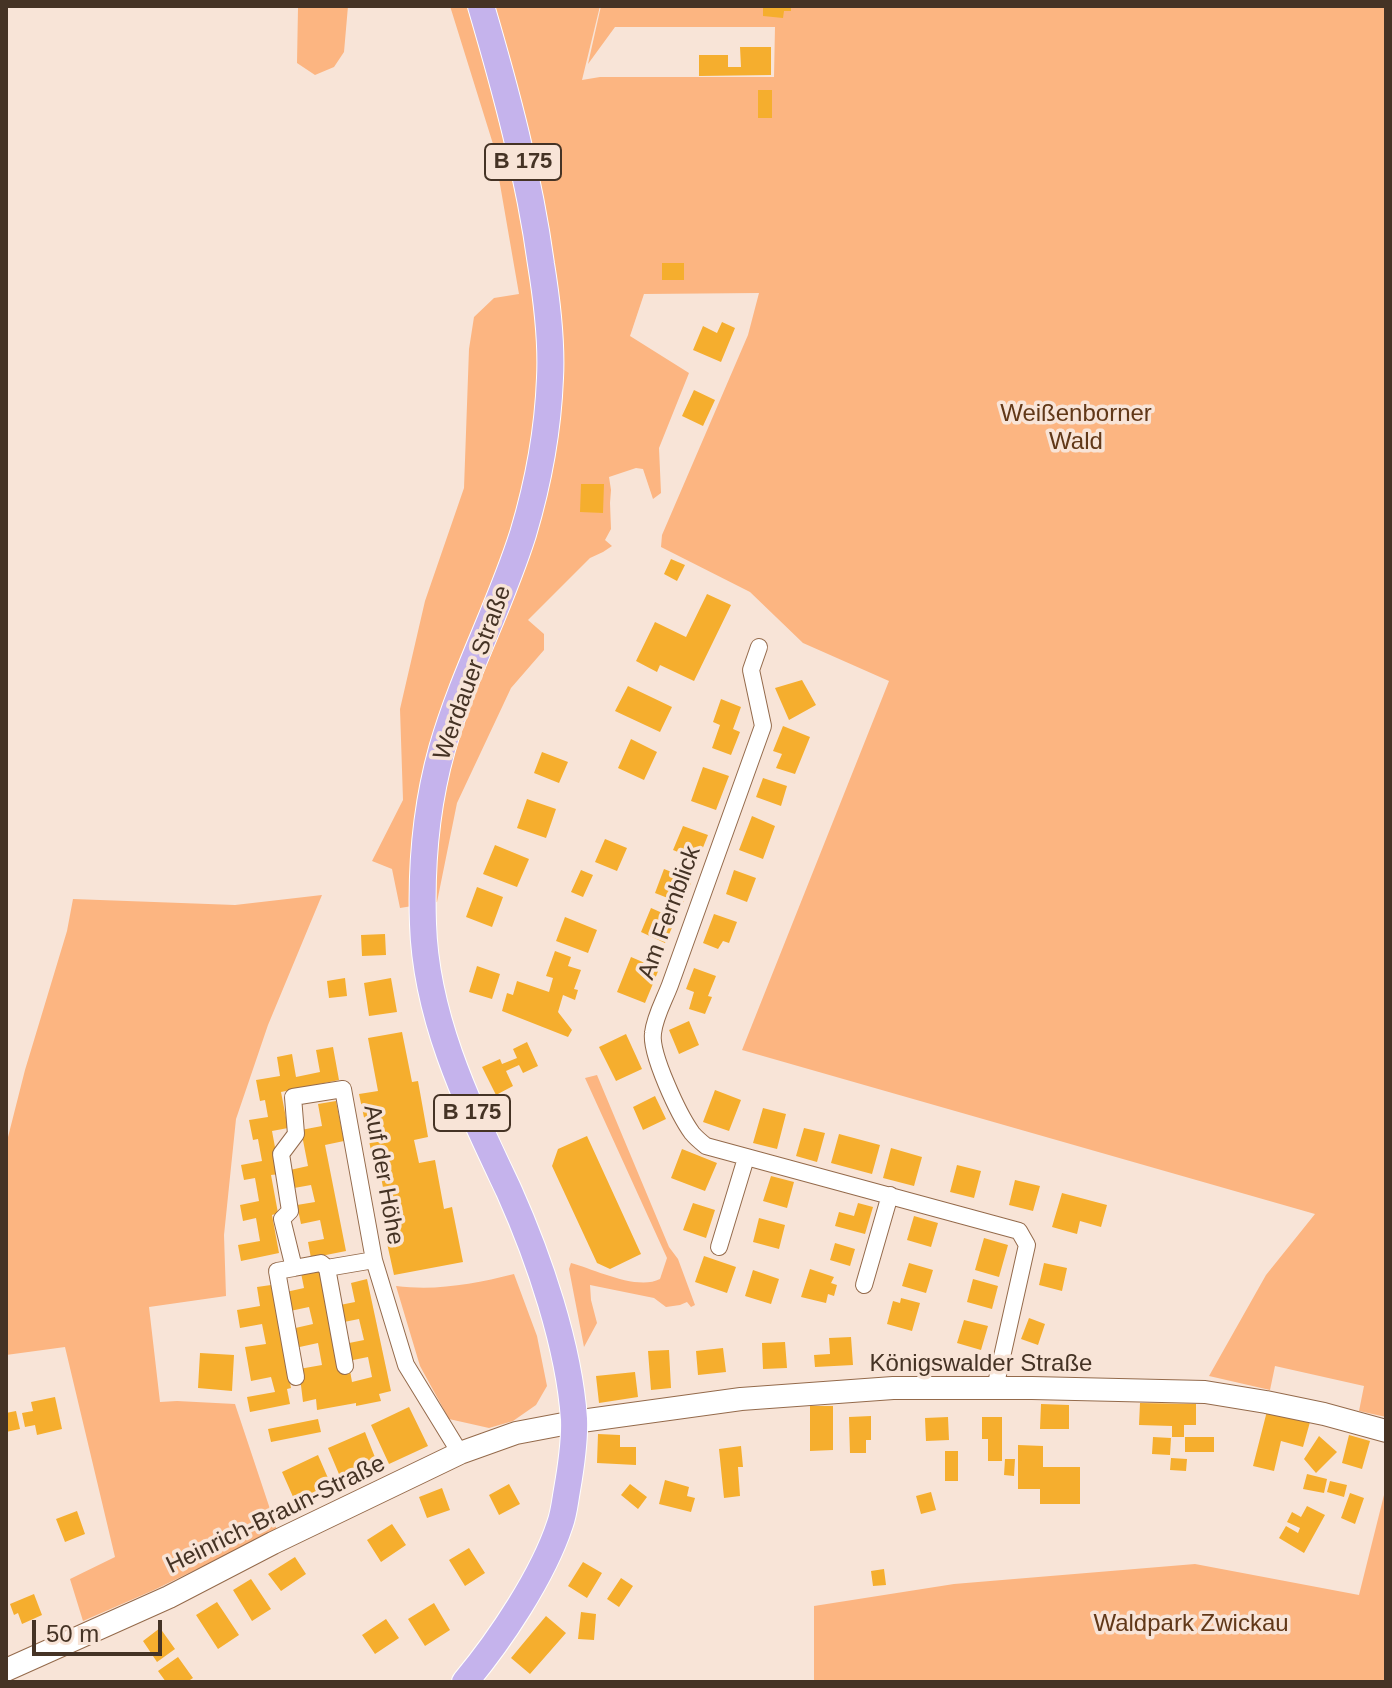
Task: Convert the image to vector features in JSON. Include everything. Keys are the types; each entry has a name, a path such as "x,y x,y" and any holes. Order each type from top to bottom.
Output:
{"main road":[{"name":"Werdauer Straße","path":"465,1682 504,1630 547,1557 561,1521 570,1474 574,1422 564,1353 539,1266 453,1067 438,1018 423,931 422,882 431,794 458,702 523,534 537,481 550,376 548,322 536,224 504,83 481,6"}],"street":[{"name":"Am Fernblick","path":"759,647 751,670 763,726 657,1017 652,1037 656,1056 675,1103 693,1134 706,1146 1019,1231 1027,1245 995,1388"},
{"name":"Auf der Höhe","path":"374,1260 327,1268 321,1263 294,1268 282,1219 290,1211 281,1154 296,1134 293,1097 343,1089 374,1260 406,1365 460,1453"},
{"path":"719,1247 746,1158"},
{"path":"864,1285 890,1195"},
{"path":"294,1268 277,1271 296,1377"},
{"path":"327,1268 345,1366"},
{"name":"Königswalder Straße","path":"574,1422 741,1399 893,1388 995,1388 1205,1392 1295,1408 1386,1431"},
{"name":"Heinrich-Braun-Straße","path":"6,1670 169,1597 460,1453 516,1433 574,1422"}],"green space":[{"path":"297,6 348,6 344,52 334,67 315,75 297,63"},
{"name":"Weißenborner Wald","path":"450,6 600,6 582,80 600,77 774,77 775,27 615,27 588,64 601,6 1386,6 1386,1417 1359,1411 1364,1386 1275,1366 1270,1390 1209,1376 1266,1275 1315,1214 742,1050 889,681 803,643 750,592 661,547 662,535 748,335 759,293 644,294 630,336 689,373 659,448 661,493 653,499 643,469 636,468 609,477 611,529 605,540 612,546 590,558 528,620 544,634 544,650 511,688 457,803 437,902 400,908 392,869 372,861 403,800 400,709 425,601 464,488 469,349 474,317 494,298 519,294 493,144"},
{"path":"322,895 268,1025 236,1119 224,1235 226,1296 149,1307 160,1402 235,1404 277,1530 83,1621 70,1579 115,1557 65,1347 6,1355 6,1145 67,931 73,899 235,905"},
{"path":"597,1075 695,1305 691,1307 687,1302 666,1307 654,1298 590,1285 597,1323 584,1347 569,1269 571,1263 628,1281 651,1282 660,1279 667,1258 585,1078"},
{"path":"514,1274 537,1336 547,1386 536,1405 513,1421 489,1428 449,1419 420,1366 396,1286 455,1286"},
{"name":"Waldpark Zwickau","path":"1386,1487 1386,1682 814,1682 814,1606 954,1584 1195,1564 1359,1595"}],"building":[{"path":"763,6 791,6 791,11 784,11 783,18 763,16"},
{"path":"740,47 771,47 771,75 699,76 699,55 728,55 728,67 741,67"},
{"path":"758,90 772,90 772,118 758,118"},
{"path":"662,263 684,263 684,280 662,280"},
{"path":"722,322 735,328 721,362 693,350 703,326 717,333"},
{"path":"694,390 715,400 703,426 682,416"},
{"path":"581,484 604,484 603,513 580,512"},
{"path":"671,559 685,565 677,581 664,574"},
{"path":"707,594 731,605 694,681 660,665 657,672 636,661 655,622 686,637"},
{"path":"802,680 816,705 789,720 775,688"},
{"path":"628,686 672,707 660,732 615,711"},
{"path":"721,699 741,707 733,729 740,732 731,755 712,748 720,725 713,722"},
{"path":"783,726 810,737 795,774 776,768 782,754 773,751"},
{"path":"631,739 657,752 644,780 618,768"},
{"path":"542,752 568,762 559,783 534,773"},
{"path":"703,767 729,776 716,810 691,801"},
{"path":"763,778 787,786 781,806 756,797"},
{"path":"527,799 556,809 546,838 517,828"},
{"path":"752,816 775,826 763,859 739,850"},
{"path":"683,826 708,835 698,860 673,850"},
{"path":"605,839 627,848 617,871 595,862"},
{"path":"495,845 529,859 517,887 483,874"},
{"path":"664,869 692,880 683,904 655,893"},
{"path":"581,870 593,875 583,897 571,892"},
{"path":"734,870 756,878 747,902 726,894"},
{"path":"477,887 503,897 492,927 466,917"},
{"path":"651,908 676,919 665,943 641,932"},
{"path":"714,914 737,922 729,943 723,941 718,949 703,943"},
{"path":"565,917 597,930 588,953 556,941"},
{"path":"385,934 386,955 362,956 361,935"},
{"path":"555,951 571,957 568,966 581,970 574,989 578,990 575,1000 563,995 558,1012 572,1030 568,1037 502,1011 507,993 513,995 517,981 549,992 553,978 546,976"},
{"path":"631,957 659,969 645,1003 617,992"},
{"path":"477,966 500,974 492,999 469,992"},
{"path":"694,968 716,976 705,1014 689,1009 694,992 686,989"},
{"path":"345,978 347,996 329,998 327,981"},
{"path":"391,978 397,1012 369,1016 364,983"},
{"path":"689,1021 699,1045 679,1054 669,1030"},
{"path":"402,1032 412,1082 418,1081 428,1137 414,1140 419,1163 435,1160 444,1209 452,1207 463,1262 394,1275 383,1225 390,1223 380,1172 390,1171 387,1158 373,1160 359,1094 378,1091 368,1038"},
{"path":"626,1034 642,1069 616,1081 599,1047"},
{"path":"527,1042 538,1066 523,1073 519,1065 506,1071 513,1086 496,1095 482,1067 500,1059 502,1064 517,1058 513,1049"},
{"path":"333,1047 339,1080 281,1092 288,1128 272,1131 280,1174 271,1175 278,1213 272,1215 279,1253 241,1261 238,1245 260,1241 256,1218 243,1221 240,1205 259,1201 255,1178 244,1180 241,1165 262,1161 258,1139 253,1140 249,1120 268,1117 265,1100 260,1101 256,1080 280,1076 277,1057 292,1054 296,1077 320,1072 316,1050"},
{"path":"715,1090 741,1100 729,1131 703,1122"},
{"path":"655,1096 666,1119 643,1130 633,1107"},
{"path":"336,1101 344,1141 325,1145 346,1251 311,1258 308,1242 324,1239 320,1220 301,1224 297,1205 315,1202 311,1185 294,1188 290,1170 308,1166 301,1130 322,1126 318,1104"},
{"path":"763,1108 786,1114 777,1149 753,1143"},
{"path":"804,1128 825,1133 817,1162 796,1156"},
{"path":"839,1134 880,1145 872,1174 831,1163"},
{"path":"587,1136 641,1254 610,1269 597,1263 552,1166 558,1149"},
{"path":"891,1148 922,1157 914,1186 883,1178"},
{"path":"682,1149 717,1163 705,1191 671,1178"},
{"path":"957,1165 981,1171 974,1198 950,1192"},
{"path":"771,1176 794,1182 787,1208 763,1201"},
{"path":"1015,1180 1040,1186 1033,1211 1009,1205"},
{"path":"1062,1193 1107,1205 1101,1227 1080,1221 1077,1234 1052,1227"},
{"path":"693,1203 715,1210 706,1238 683,1230"},
{"path":"858,1203 873,1207 865,1234 835,1226 839,1212 854,1216"},
{"path":"914,1216 938,1223 931,1247 907,1240"},
{"path":"759,1218 785,1225 779,1249 753,1242"},
{"path":"984,1238 1008,1245 999,1277 975,1270"},
{"path":"835,1243 855,1249 850,1266 830,1260"},
{"path":"704,1256 736,1267 727,1293 695,1282"},
{"path":"909,1263 933,1270 926,1293 902,1286"},
{"path":"1044,1263 1067,1268 1062,1291 1039,1285"},
{"path":"810,1269 834,1277 831,1283 837,1285 834,1296 828,1294 826,1303 801,1297"},
{"path":"319,1270 338,1367 349,1365 352,1382 372,1377 368,1357 348,1361 344,1344 364,1340 359,1319 339,1323 335,1306 355,1302 351,1283 367,1279 391,1391 379,1394 381,1401 317,1410 316,1399 303,1402 299,1369 322,1365 318,1343 295,1348 291,1329 313,1324 309,1307 290,1311 286,1292 304,1288 301,1273"},
{"path":"753,1270 779,1279 771,1304 745,1296"},
{"path":"973,1279 998,1286 992,1309 967,1302"},
{"path":"271,1285 291,1388 287,1389 290,1404 250,1412 247,1397 275,1392 271,1377 251,1381 245,1347 266,1344 262,1324 240,1328 237,1310 260,1306 257,1287"},
{"path":"901,1298 920,1303 912,1331 887,1324 893,1301 900,1303"},
{"path":"1029,1318 1045,1324 1038,1345 1021,1339"},
{"path":"964,1320 988,1326 981,1350 957,1343"},
{"path":"851,1337 853,1365 815,1367 814,1355 830,1354 829,1338"},
{"path":"785,1342 787,1368 763,1369 762,1343"},
{"path":"723,1348 726,1372 698,1375 696,1351"},
{"path":"669,1350 671,1388 651,1390 648,1351"},
{"path":"200,1353 234,1355 232,1391 198,1388"},
{"path":"635,1372 638,1397 599,1403 596,1376"},
{"path":"55,1397 62,1429 37,1435 35,1425 25,1427 22,1413 33,1411 31,1402"},
{"path":"1140,1403 1196,1404 1196,1425 1184,1425 1184,1437 1172,1437 1172,1426 1139,1425"},
{"path":"1041,1404 1069,1405 1069,1429 1040,1429"},
{"path":"810,1406 833,1406 833,1450 810,1451"},
{"path":"409,1407 428,1446 389,1464 371,1425"},
{"path":"16,1411 20,1429 6,1432 6,1413"},
{"path":"1267,1411 1310,1422 1303,1447 1281,1441 1274,1471 1253,1466"},
{"path":"871,1416 871,1440 866,1440 866,1453 850,1453 849,1417"},
{"path":"948,1417 949,1440 926,1441 925,1418"},
{"path":"982,1417 1002,1417 1002,1461 988,1461 988,1439 982,1439"},
{"path":"318,1419 321,1432 271,1442 268,1429"},
{"path":"365,1432 380,1470 344,1486 328,1448"},
{"path":"598,1434 620,1435 620,1447 636,1447 636,1465 597,1463"},
{"path":"1349,1435 1370,1441 1362,1469 1342,1463"},
{"path":"1319,1436 1337,1452 1316,1473 1304,1459"},
{"path":"1153,1437 1171,1438 1170,1455 1152,1454"},
{"path":"1185,1437 1214,1437 1214,1452 1185,1452"},
{"path":"1018,1445 1043,1446 1043,1467 1080,1467 1080,1504 1040,1504 1040,1489 1018,1489"},
{"path":"741,1446 743,1467 738,1467 740,1496 724,1498 719,1449"},
{"path":"945,1451 958,1451 958,1481 945,1481"},
{"path":"318,1455 334,1492 298,1508 282,1472"},
{"path":"1171,1458 1187,1459 1186,1471 1170,1470"},
{"path":"1005,1459 1015,1459 1014,1476 1004,1475"},
{"path":"1307,1474 1327,1479 1324,1493 1303,1489"},
{"path":"665,1480 689,1487 687,1496 695,1498 691,1512 659,1504"},
{"path":"1330,1481 1347,1485 1344,1497 1327,1492"},
{"path":"509,1484 520,1504 499,1515 489,1495"},
{"path":"630,1484 647,1497 638,1509 621,1495"},
{"path":"442,1488 450,1510 427,1518 419,1497"},
{"path":"931,1492 936,1510 921,1514 916,1496"},
{"path":"1350,1493 1364,1498 1355,1524 1341,1518"},
{"path":"1307,1506 1325,1515 1304,1553 1279,1538 1286,1526 1298,1533 1300,1528 1287,1522 1292,1512 1301,1517"},
{"path":"77,1511 85,1534 65,1542 56,1519"},
{"path":"392,1524 406,1545 381,1562 367,1540"},
{"path":"469,1548 485,1573 465,1586 449,1560"},
{"path":"295,1557 306,1574 281,1591 268,1574"},
{"path":"583,1562 602,1573 587,1598 568,1586"},
{"path":"884,1569 886,1585 873,1586 871,1571"},
{"path":"621,1578 633,1586 619,1607 607,1599"},
{"path":"251,1579 271,1609 252,1621 233,1590"},
{"path":"34,1594 42,1615 22,1624 10,1604"},
{"path":"217,1602 239,1635 218,1649 196,1615"},
{"path":"434,1603 450,1630 425,1646 408,1619"},
{"path":"581,1612 596,1614 594,1640 578,1639"},
{"path":"546,1616 566,1633 530,1674 511,1658"},
{"path":"386,1619 399,1638 375,1654 362,1635"},
{"path":"160,1628 175,1649 157,1662 143,1641"},
{"path":"178,1657 193,1678 187,1682 166,1682 158,1671"}]}
